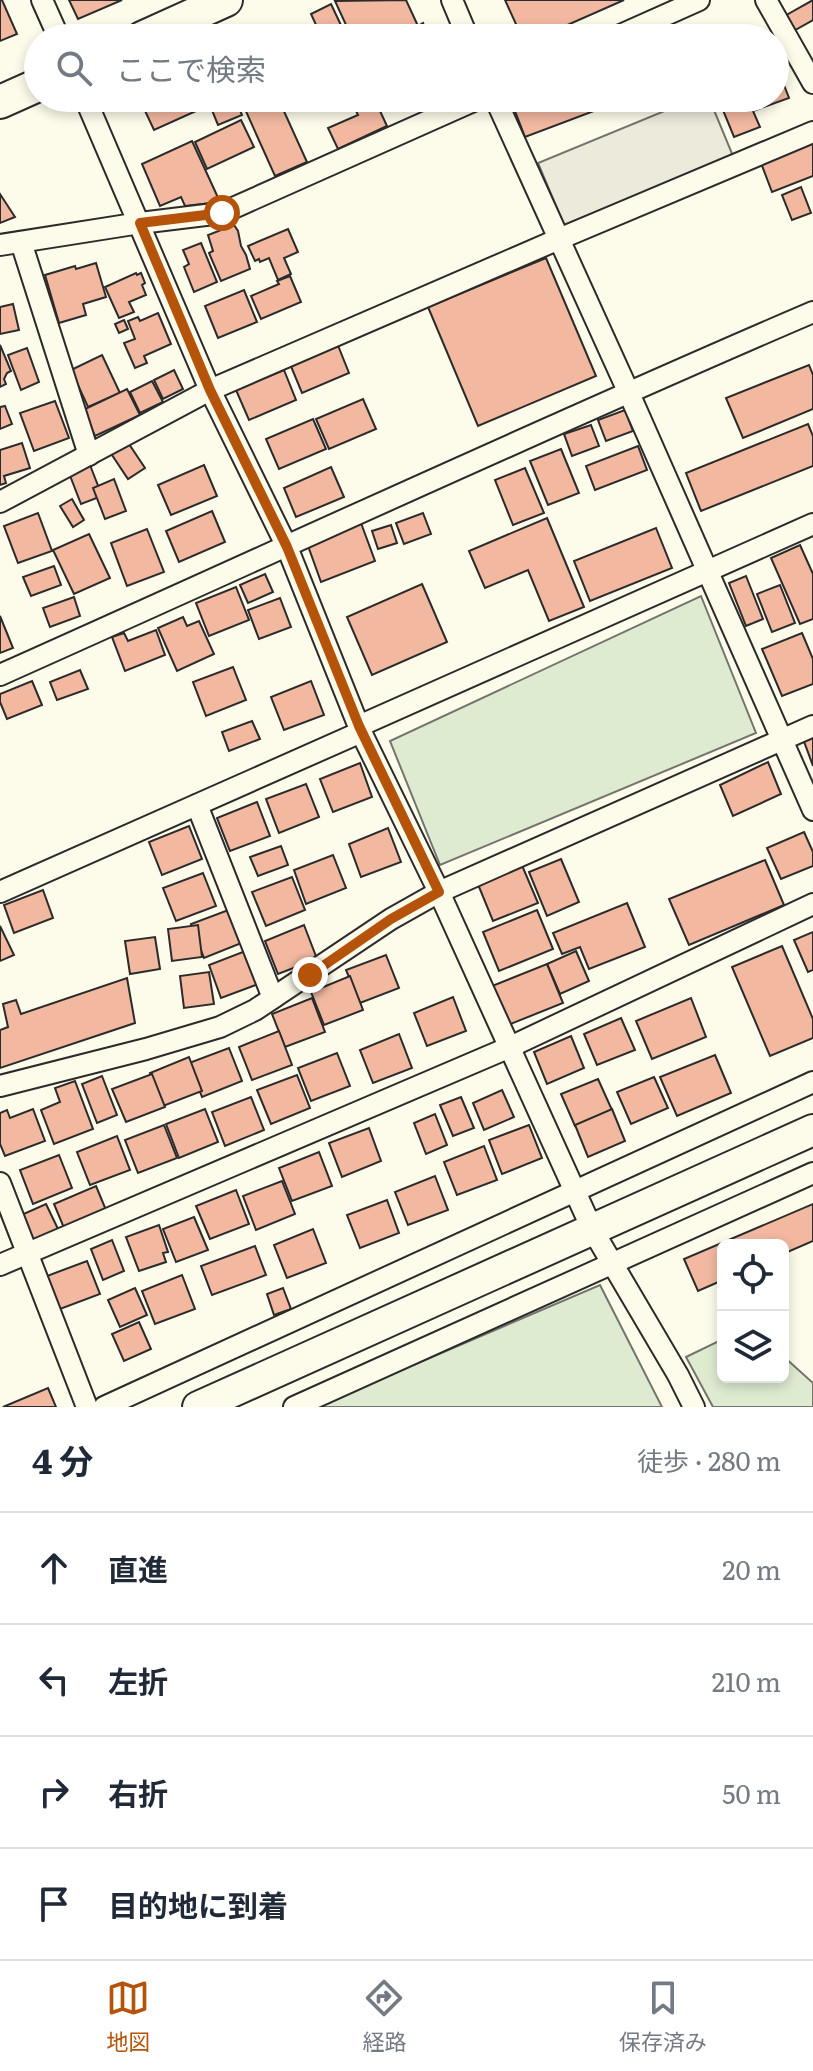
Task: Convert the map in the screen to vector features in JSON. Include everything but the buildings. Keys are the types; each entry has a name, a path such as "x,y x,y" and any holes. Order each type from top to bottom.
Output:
{"main road":[{"path":"173,24 226,0"},
{"path":"0,102 24,91"}],"street":[{"path":"42,0 53,24"},
{"path":"452,0 462,24"},
{"path":"645,24 699,0"},
{"path":"766,0 780,24"},
{"path":"789,41 813,83"},
{"path":"91,112 210,390 287,547 360,729 439,892 592,1229 694,1407"},
{"path":"0,245 222,213 449,112"},
{"path":"501,112 813,810"},
{"path":"0,502 210,390 813,132"},
{"path":"21,242 89,455"},
{"path":"0,675 628,391 813,312"},
{"path":"0,892 813,524"},
{"path":"0,1086 220,1027 255,1010 391,919 439,892 813,726"},
{"path":"197,805 273,998"},
{"path":"0,1265 510,1047 813,904"},
{"path":"104,1407 813,1082"},
{"path":"198,1407 813,1130"},
{"path":"294,1407 813,1173"},
{"path":"0,1183 87,1407"}],"green space":[{"path":"701,596 756,733 440,865 390,741"},
{"path":"600,1285 662,1407 320,1405"},
{"path":"717,1342 717,1383 789,1383 789,1361 813,1383 813,1407 713,1407 686,1357"}],"shaded area":[{"path":"662,112 715,112 733,156 564,225 538,163"}],"route":[{"path":"222,213 140,223 210,390 287,547 359,726 439,892 391,919 310,975"}]}
